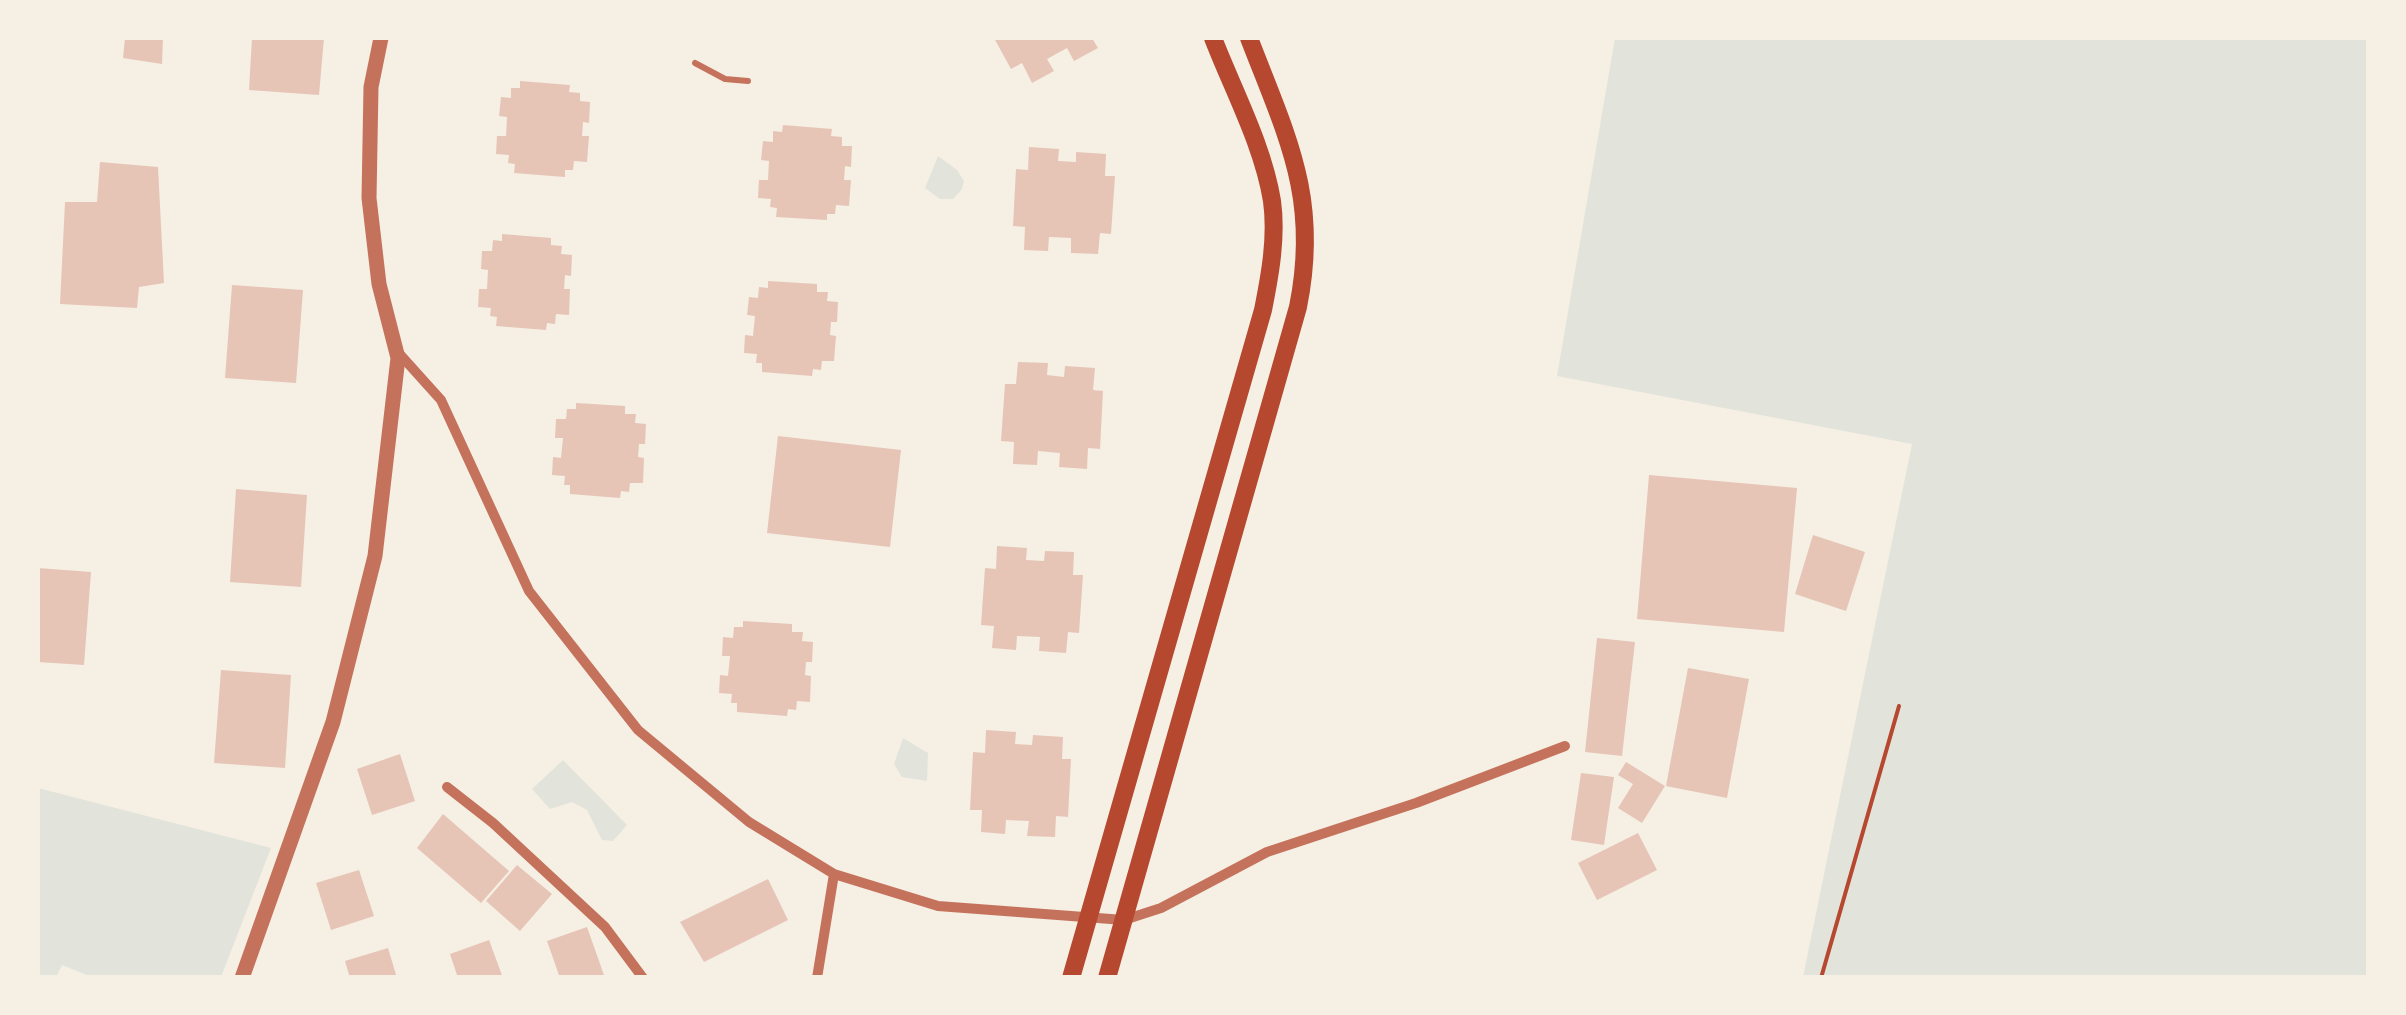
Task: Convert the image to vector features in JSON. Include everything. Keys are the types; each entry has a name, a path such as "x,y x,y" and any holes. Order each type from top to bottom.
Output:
{"main road":[{"path":"1070,978 1264,310 1270,274 1272,202 1263,164 1213,38"},
{"path":"1107,978 1307,264 1307,224 1297,164 1249,38"}],"street":[{"path":"242,978 334,722 374,556 398,358 379,284 368,198 371,87 381,38"},
{"path":"396,349 441,400 529,591 638,730 749,822 834,874 938,906 1124,920 1160,908 1267,852 1416,803 1565,746"},
{"path":"447,787 493,823 605,926 643,978"},
{"path":"816,978 834,874"}],"lane":[{"path":"695,63 725,78 748,81"}],"path":[{"path":"1822,978 1898,706"}],"shaded area":[{"path":"1615,38 2368,38 2368,977 1803,977 1912,444 1557,376"},
{"path":"938,156 957,170 964,181 953,199 940,199 925,188"},
{"path":"903,738 928,753 927,781 902,777 894,764"},
{"path":"563,760 627,825 613,841 602,840 587,810 572,802 550,809 532,789"},
{"path":"38,788 271,848 221,977 92,977 62,965 56,977 38,977"}],"building":[{"path":"125,38 163,38 162,64 123,58"},
{"path":"252,38 324,38 319,95 249,90"},
{"path":"994,38 1092,38 1098,48 1074,61 1067,48 1047,59 1054,71 1032,83 1022,63 1011,69"},
{"path":"520,81 570,85 569,92 580,93 580,101 590,102 589,123 583,122 582,136 589,136 587,162 574,161 573,170 565,170 565,177 514,173 515,164 508,163 509,155 496,154 497,136 506,136 507,117 499,116 501,97 511,98 511,88 520,88"},
{"path":"783,125 832,129 831,136 842,137 842,146 852,146 851,167 845,166 844,180 851,180 849,206 836,205 835,214 827,214 827,220 776,217 777,208 770,207 771,199 758,198 759,180 768,180 769,161 761,160 763,141 773,142 773,131 782,132"},
{"path":"1029,147 1059,149 1058,161 1076,162 1076,152 1106,154 1105,176 1115,176 1111,234 1100,233 1098,254 1071,253 1071,238 1049,237 1048,251 1024,250 1025,227 1013,226 1016,169 1028,170"},
{"path":"100,162 158,167 164,283 139,287 137,308 60,304 65,202 97,202"},
{"path":"502,234 551,238 551,245 562,246 561,254 572,255 571,276 565,275 564,289 570,289 569,315 556,314 555,324 547,323 546,330 496,326 497,317 490,316 491,308 478,307 479,289 487,289 488,270 481,269 482,251 492,251 493,240 502,241"},
{"path":"768,281 817,284 817,292 828,292 827,301 838,302 837,322 831,322 830,335 836,336 834,361 822,361 821,370 813,369 812,376 762,372 762,363 756,363 757,354 744,353 745,335 753,336 755,316 747,315 749,297 758,298 759,287 768,288"},
{"path":"232,285 303,290 296,383 225,378"},
{"path":"1018,362 1048,363 1047,375 1064,377 1065,366 1095,368 1093,390 1103,391 1100,449 1088,448 1087,469 1059,467 1060,453 1038,451 1037,465 1013,464 1014,442 1001,441 1005,384 1016,384"},
{"path":"576,403 625,406 625,414 636,414 635,423 646,424 645,444 639,444 638,457 644,458 643,483 630,483 629,492 621,491 620,498 570,494 570,485 564,485 565,476 552,475 553,457 561,458 563,438 555,438 556,419 566,419 567,409 576,409"},
{"path":"778,436 901,450 890,547 767,533"},
{"path":"1649,475 1797,488 1784,632 1637,619"},
{"path":"236,489 307,495 301,587 230,582"},
{"path":"1813,535 1865,552 1846,611 1795,594"},
{"path":"997,546 1027,548 1026,560 1044,561 1045,551 1074,552 1073,575 1083,575 1079,633 1068,632 1066,653 1039,651 1040,637 1017,636 1016,650 992,648 994,626 981,625 985,568 996,569"},
{"path":"38,568 91,572 84,665 38,662"},
{"path":"743,621 792,624 792,632 803,632 802,641 813,642 812,662 806,662 805,675 811,676 810,702 797,701 796,710 788,709 787,716 737,712 737,703 731,703 732,694 719,693 720,675 728,676 730,656 722,656 723,637 733,638 734,627 743,627"},
{"path":"1597,638 1635,642 1622,756 1585,752"},
{"path":"1688,668 1749,679 1727,798 1666,786"},
{"path":"221,670 291,675 285,768 214,763"},
{"path":"986,730 1016,732 1015,744 1032,745 1033,735 1063,737 1062,759 1071,759 1068,817 1056,816 1055,837 1027,836 1029,821 1006,820 1005,834 981,832 982,810 970,810 973,752 985,753"},
{"path":"400,754 415,801 372,815 357,769"},
{"path":"1626,762 1665,786 1642,823 1618,808 1633,784 1618,775"},
{"path":"1581,773 1614,777 1604,845 1571,840"},
{"path":"443,814 509,871 481,903 417,848"},
{"path":"1638,833 1657,870 1597,900 1578,863"},
{"path":"517,865 552,894 520,931 486,901"},
{"path":"359,870 374,916 331,930 316,883"},
{"path":"768,879 788,920 704,962 680,922"},
{"path":"587,927 605,978 560,978 547,941"},
{"path":"489,940 503,978 458,978 450,954"},
{"path":"388,948 397,978 350,978 345,961"}]}
